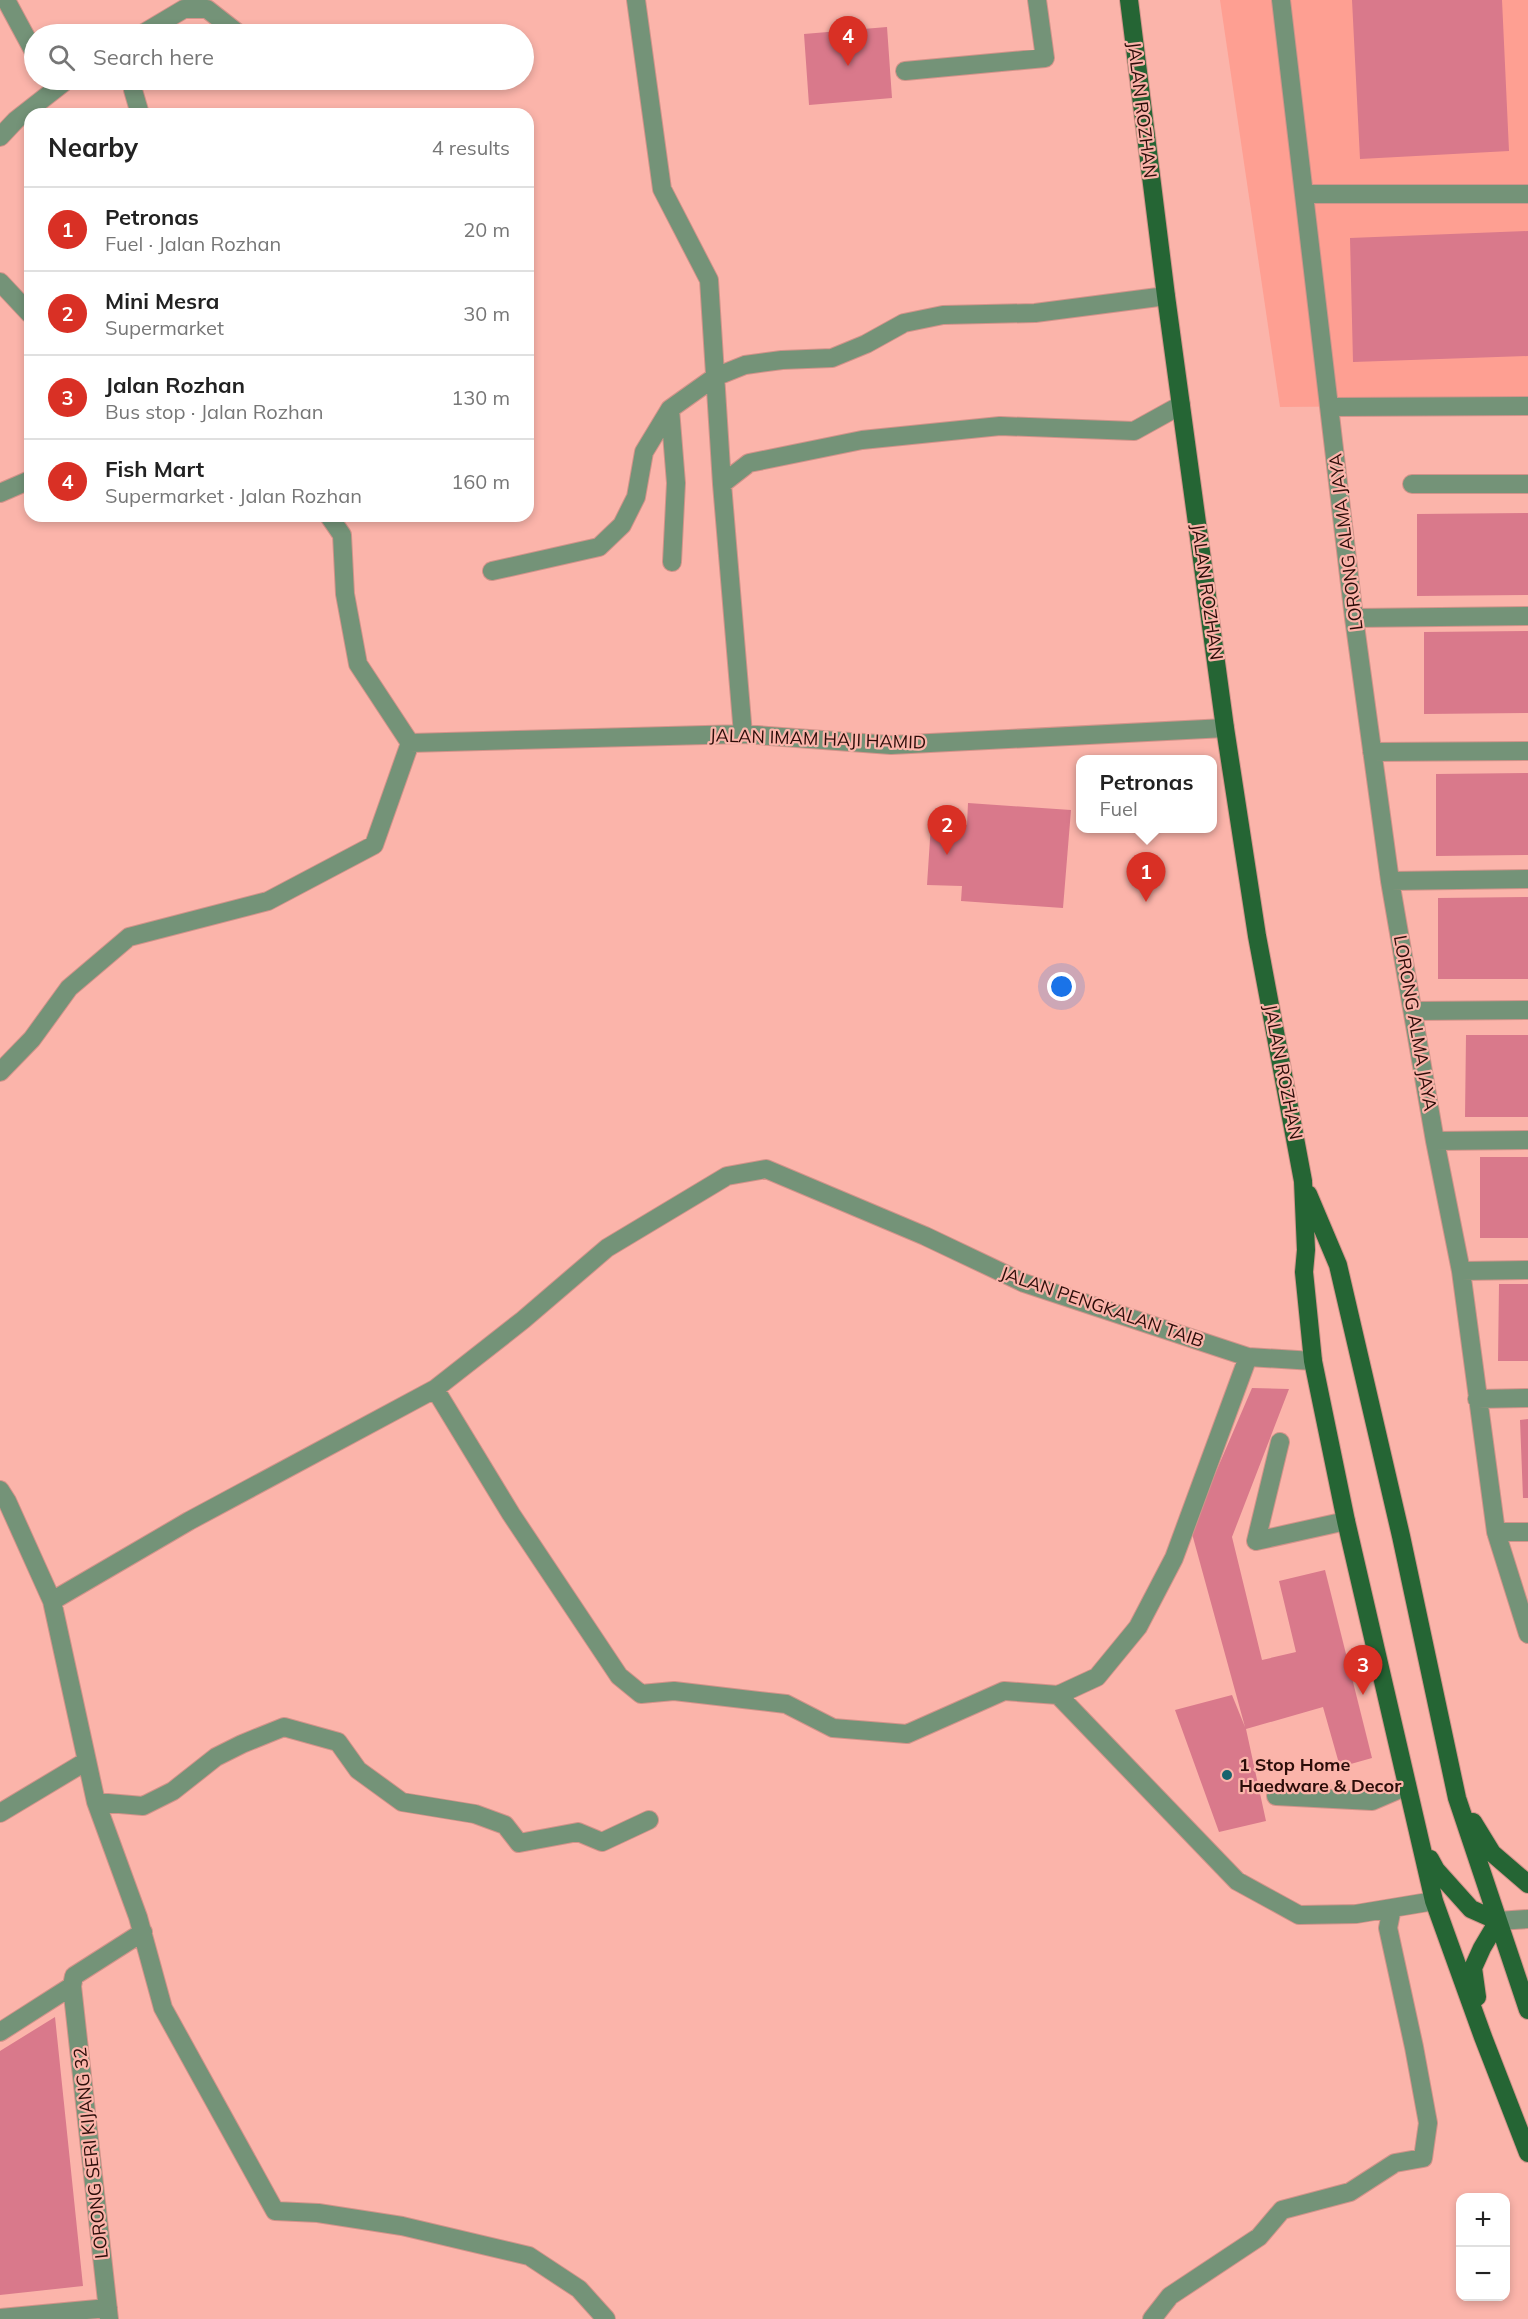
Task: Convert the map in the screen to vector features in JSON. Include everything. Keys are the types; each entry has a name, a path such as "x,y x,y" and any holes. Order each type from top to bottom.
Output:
{"main road":[{"name":"JALAN ROZHAN","path":"1129,0 1166,296 1226,728 1257,936 1303,1181 1306,1250 1304,1272 1313,1361 1346,1521 1434,1901 1528,2153"},
{"name":"JALAN ROZHAN","path":"1303,1181 1338,1265 1401,1536 1457,1797 1528,2010"},
{"path":"1457,1797 1492,1853 1528,1884"},
{"path":"1420,1835 1436,1870 1454,1892 1471,1909 1498,1921 1473,1968 1483,2037"}],"street":[{"path":"6,0 24,33"},
{"path":"636,0 662,189 708,280 722,484 744,734"},
{"path":"905,72 1045,58 1037,0"},
{"path":"1281,0 1330,407 1528,406"},
{"path":"159,24 184,9 207,9 226,24"},
{"path":"29,108 48,90"},
{"path":"133,90 138,108"},
{"path":"0,137 24,113"},
{"path":"1304,194 1528,194"},
{"path":"0,282 24,308"},
{"path":"492,571 599,548 622,525 627,516 636,497 644,452 670,409 715,377 745,365 782,360 832,358 866,344 904,323 943,315 1035,313 1166,296"},
{"path":"722,484 749,463 862,440 1000,426 1134,431 1181,405"},
{"name":"LORONG ALMA JAYA","path":"1330,407 1354,618 1390,881 1435,1141 1461,1271 1496,1532 1528,1634"},
{"path":"670,409 676,483 672,562"},
{"path":"0,493 24,483"},
{"path":"1412,484 1528,484"},
{"path":"0,1072 32,1039 69,988 129,937 268,901 374,845 410,743 358,664 345,594 342,535 333,522"},
{"path":"1354,618 1528,616"},
{"name":"JALAN IMAM HAJI HAMID","path":"410,743 744,734 891,745 1226,728"},
{"path":"1372,752 1528,751"},
{"path":"1390,881 1528,879"},
{"path":"1413,1011 1528,1010"},
{"path":"1435,1141 1528,1140"},
{"name":"JALAN PENGKALAN TAIB","path":"435,1389 523,1320 607,1248 727,1176 766,1169 925,1236 1024,1283 1248,1357 1313,1361"},
{"path":"1461,1271 1528,1270"},
{"path":"52,1601 189,1521 435,1389 511,1514 619,1676 641,1694 674,1691 786,1704 833,1728 908,1734 1004,1691 1058,1695 1097,1677 1138,1627 1174,1558 1248,1357"},
{"path":"1477,1399 1528,1398"},
{"path":"1280,1442 1256,1541 1346,1521"},
{"path":"0,1490 52,1601 85,1762 96,1802 143,1932 163,2008 275,2211 318,2213 402,2226 529,2256 579,2289 606,2319"},
{"path":"1496,1532 1528,1532"},
{"path":"1058,1695 1237,1881 1299,1915 1356,1914 1434,1901"},
{"path":"96,1802 143,1806 173,1791 216,1757 284,1727 339,1742 358,1770 402,1802 475,1814 506,1824 519,1844 578,1832 602,1842 649,1820"},
{"path":"0,1813 85,1762"},
{"path":"1276,1796 1372,1801 1407,1786"},
{"path":"1152,2319 1170,2296 1259,2237 1282,2210 1350,2192 1395,2163 1423,2158 1428,2123 1388,1928 1392,1908"},
{"path":"1498,1921 1528,1919"},
{"path":"0,2032 72,1986 74,1976 143,1932"},
{"name":"LORONG SERI KIJANG 32","path":"72,1986 109,2314"},
{"path":"0,2318 109,2314"}],"shaded area":[{"path":"1220,0 1528,0 1528,405 1280,407"}],"building":[{"path":"1352,0 1502,0 1509,151 1360,159"},
{"path":"887,27 892,98 809,105 804,34"},
{"path":"1528,231 1528,356 1353,362 1350,238"},
{"path":"1528,513 1528,595 1417,596 1417,514"},
{"path":"1528,631 1528,713 1424,714 1424,632"},
{"path":"1528,773 1528,855 1436,856 1436,774"},
{"path":"968,803 1071,810 1063,908 961,901 962,886 927,885 931,824 967,825"},
{"path":"1528,897 1528,979 1438,979 1438,898"},
{"path":"1466,1035 1528,1035 1528,1117 1465,1117"},
{"path":"1480,1157 1528,1157 1528,1238 1480,1238"},
{"path":"1499,1284 1528,1284 1528,1361 1498,1361"},
{"path":"1252,1388 1289,1389 1232,1537 1262,1660 1296,1652 1279,1581 1325,1570 1372,1758 1340,1767 1323,1707 1246,1729 1266,1821 1219,1832 1175,1710 1232,1695 1245,1727 1191,1530"},
{"path":"1528,1419 1528,1498 1523,1498 1520,1420"},
{"path":"55,2017 83,2286 0,2295 0,2051"}],"place":[{"name":"Fish Mart","path":"848,66"},
{"name":"Mini Mesra","path":"947,855"},
{"name":"Petronas","path":"1146,902"},
{"name":"Jalan Rozhan","path":"1363,1695"},
{"name":"1 Stop Home Haedware & Decor","path":"1227,1775"}]}
